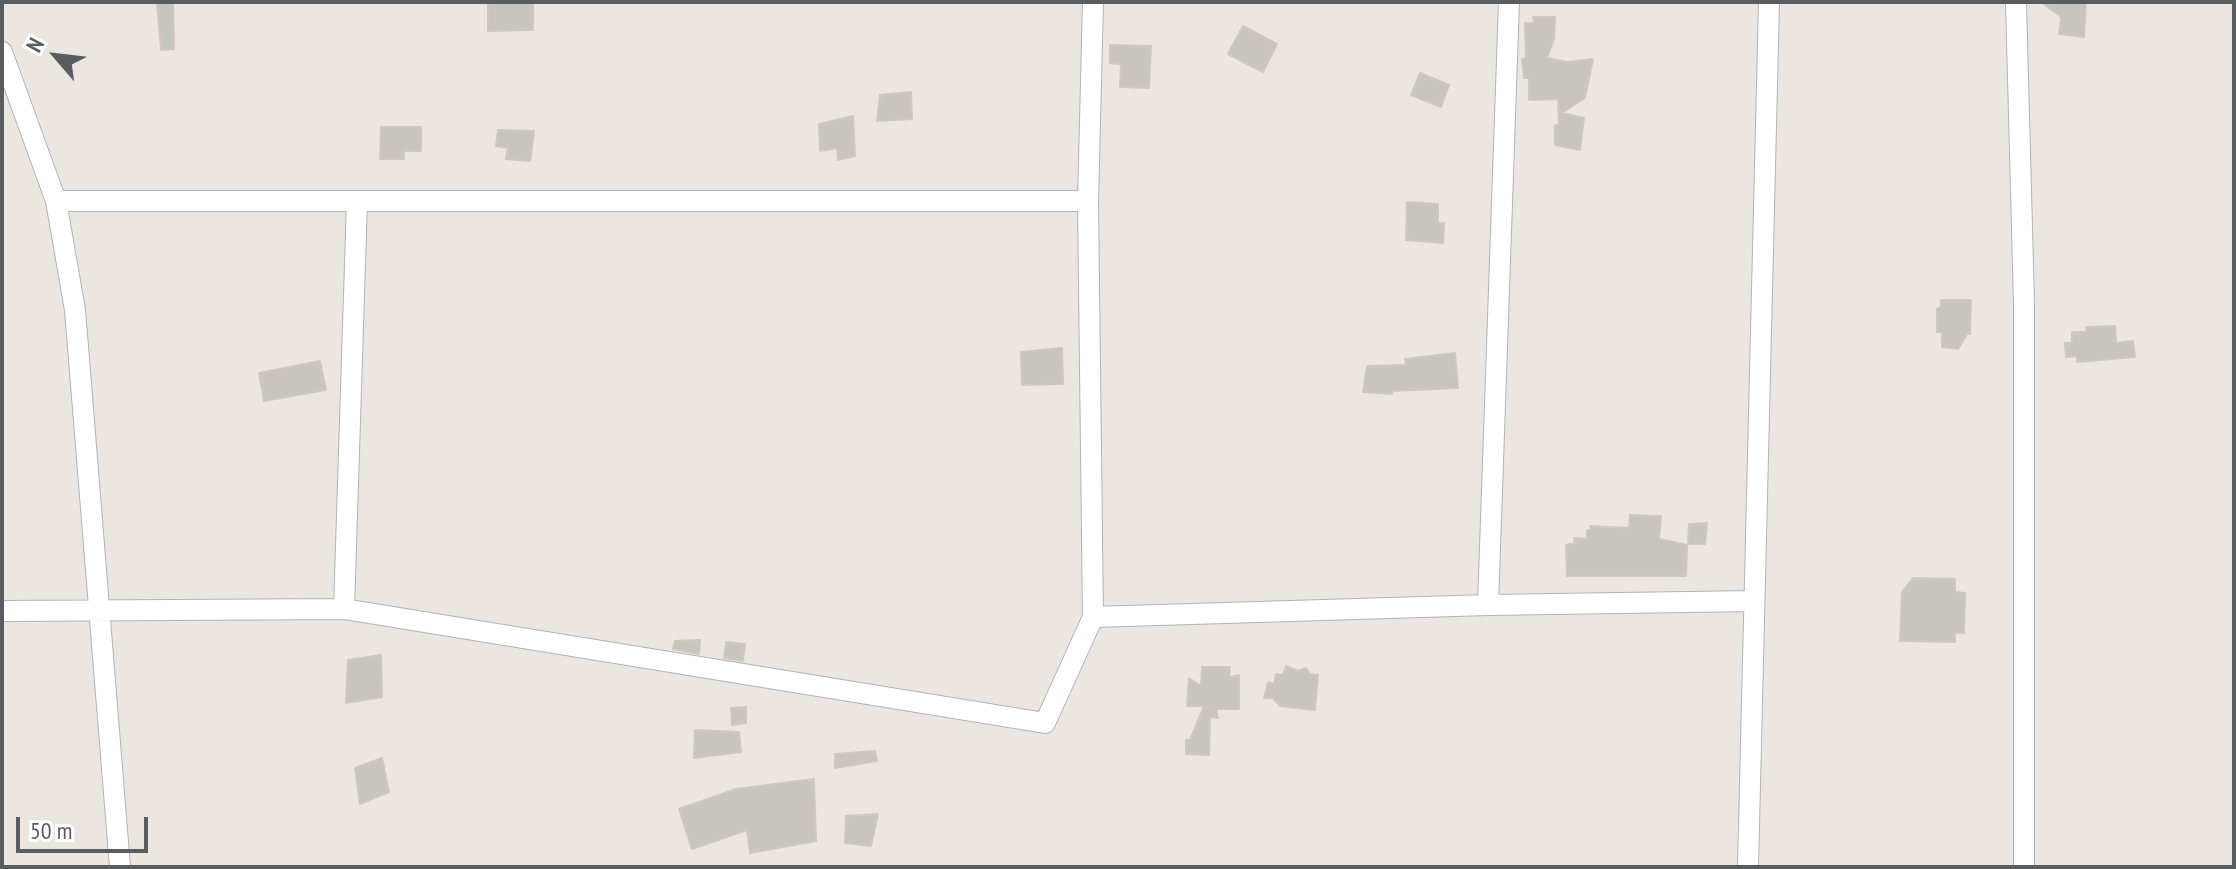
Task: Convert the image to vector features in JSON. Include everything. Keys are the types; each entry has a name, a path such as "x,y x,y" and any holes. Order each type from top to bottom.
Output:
{"street":[{"path":"2,611 344,609 1045,723 1093,617 1088,201 1093,2"},
{"path":"1488,605 1509,2"},
{"path":"1748,867 1769,2"},
{"path":"2016,2 2024,304 2024,867"},
{"path":"2,52 56,201 75,310 120,867"},
{"path":"56,201 1088,201"},
{"path":"344,609 357,201"},
{"path":"1093,617 1488,605 1754,601"}],"building":[{"path":"157,2 173,2 174,49 161,50"},
{"path":"488,2 533,2 533,30 488,31"},
{"path":"2041,2 2086,2 2084,37 2059,34 2061,17"},
{"path":"1533,17 1555,17 1554,39 1547,58 1567,62 1593,59 1585,98 1562,113 1584,118 1580,150 1555,145 1555,126 1559,124 1558,99 1529,100 1529,78 1524,78 1522,59 1526,58 1525,23 1534,23"},
{"path":"1243,26 1277,44 1263,72 1228,54"},
{"path":"1110,45 1151,46 1149,88 1120,87 1121,64 1110,63"},
{"path":"1420,73 1449,85 1441,107 1411,95"},
{"path":"911,92 912,119 877,121 880,95"},
{"path":"853,116 855,156 838,160 837,148 820,151 819,124"},
{"path":"381,127 421,127 421,151 404,151 404,159 380,159"},
{"path":"498,130 534,131 530,161 506,159 508,148 496,146"},
{"path":"1407,202 1438,204 1438,223 1444,223 1443,243 1406,240"},
{"path":"1941,300 1971,300 1970,334 1958,349 1942,347 1942,332 1937,332 1937,309 1941,307"},
{"path":"2115,326 2116,343 2133,341 2135,357 2077,362 2077,356 2066,357 2065,343 2072,343 2072,332 2086,332 2086,327"},
{"path":"1062,348 1063,384 1022,385 1021,352"},
{"path":"1455,353 1458,388 1392,391 1392,394 1363,392 1367,366 1406,365 1405,359"},
{"path":"320,361 326,390 264,401 259,373"},
{"path":"1630,515 1661,516 1659,539 1687,545 1686,576 1567,576 1566,545 1575,543 1574,538 1587,539 1590,526 1629,528"},
{"path":"1707,523 1705,544 1688,544 1689,524"},
{"path":"1913,578 1955,579 1955,592 1965,593 1964,633 1955,633 1955,642 1900,641 1902,592"},
{"path":"700,640 699,654 673,649 675,641"},
{"path":"726,642 745,644 743,661 724,658"},
{"path":"381,655 382,697 346,703 348,660"},
{"path":"1286,666 1298,671 1306,668 1310,674 1318,675 1315,710 1280,706 1273,698 1264,698 1268,682 1274,684 1276,674 1283,675"},
{"path":"1202,667 1230,667 1229,677 1239,675 1239,709 1216,709 1218,718 1210,717 1209,755 1186,754 1186,740 1190,740 1204,706 1187,706 1189,678 1201,686"},
{"path":"746,707 746,723 732,725 731,708"},
{"path":"695,730 739,732 741,752 694,758"},
{"path":"875,751 877,761 835,768 835,754"},
{"path":"382,758 389,792 360,804 355,768"},
{"path":"814,779 816,841 750,853 747,830 692,849 679,809 736,789"},
{"path":"878,814 871,846 845,843 846,816"}]}
